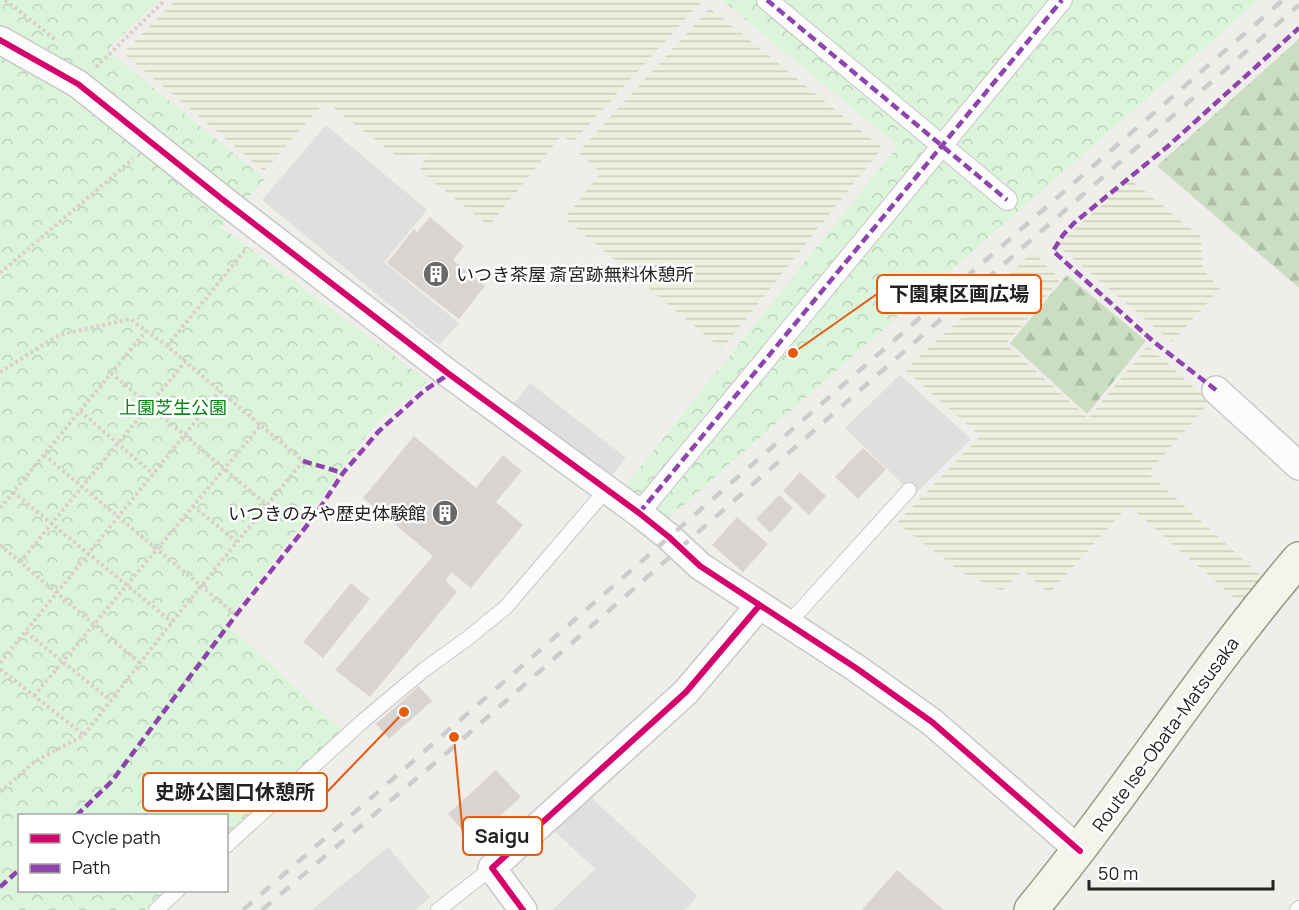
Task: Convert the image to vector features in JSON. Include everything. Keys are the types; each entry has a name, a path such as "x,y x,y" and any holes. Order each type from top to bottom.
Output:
{"main road":[{"name":"Route Ise-Obata-Matsusaka","path":"1031,910 1080,851 1205,678 1299,559"}],"street":[{"path":"767,0 1007,200"},
{"path":"639,513 1062,0"},
{"path":"0,40 78,84 261,230 448,374 639,513 700,566 932,722 1080,851"},
{"path":"1216,390 1299,466"},
{"path":"523,910 492,868 686,693 759,606"}],"lane":[{"path":"228,844 364,720 425,669 506,607 606,490"},
{"path":"787,625 909,490"},
{"path":"438,910 492,868"},
{"path":"156,910 176,892"}],"path":[{"path":"78,84 165,0"},
{"path":"0,273 152,143"},
{"path":"167,346 261,230"},
{"path":"0,372 59,335 130,319 167,346 303,461 172,622 84,735 34,762 0,792"},
{"path":"0,508 146,331"},
{"path":"20,562 185,362"},
{"path":"111,373 267,505"},
{"path":"0,663 220,391"},
{"path":"80,411 153,474"},
{"path":"34,696 261,426"},
{"path":"44,454 236,615"},
{"path":"13,492 172,622"},
{"path":"193,506 237,542"},
{"path":"0,545 140,663"},
{"path":"26,632 111,701"},
{"path":"0,669 84,735"}],"green space":[{"name":"上園芝生公園","path":"0,0 159,0 107,50 265,179 221,227 428,381 374,425 314,508 225,623 343,731 228,835 228,814 18,814 18,892 166,892 145,910 0,910"},
{"path":"176,0 703,0 572,143 562,135 489,226 420,171 426,154 398,157 325,102 264,171 123,53"},
{"path":"722,0 1259,0 664,522 621,491 898,146"},
{"path":"710,8 882,148 722,349 564,218 601,173 578,152"},
{"path":"1299,39 1299,288 1157,166"},
{"path":"1130,179 1201,237 1203,270 1220,289 1172,342 1057,245"},
{"path":"1033,252 1060,280 1006,344 1088,418 1148,346 1210,402 1148,473 1267,581 1246,608 1137,513 1127,507 1049,594 1023,570 1002,591 963,573 897,523 980,436 905,370"},
{"path":"1067,275 1146,341 1087,414 1010,343"}],"shaded area":[{"path":"326,125 427,210 384,262 459,323 439,345 262,200"},
{"path":"900,375 971,439 914,495 845,428"},
{"path":"530,383 626,458 609,479 514,403"},
{"path":"584,791 698,896 685,910 552,910 595,869 549,826"},
{"path":"388,847 430,897 415,910 312,910"}],"building":[{"name":"いつき茶屋 斎宮跡無料休憩所","path":"430,217 464,246 453,260 485,286 459,319 387,263 414,229 417,232"},
{"name":"いつきのみや歴史体験館","path":"414,436 476,488 503,455 522,471 496,502 523,525 471,588 451,572 446,581 457,592 370,697 335,670 433,556 363,498"},
{"path":"863,448 886,469 858,499 835,477"},
{"path":"800,472 826,496 809,515 783,491"},
{"path":"779,495 793,508 770,533 756,519"},
{"path":"737,517 768,544 743,572 712,545"},
{"path":"351,583 370,599 323,658 303,642"},
{"path":"419,686 432,701 389,739 376,724"},
{"path":"496,770 521,797 472,841 448,814"},
{"path":"897,870 944,910 862,910"}],"railway":[{"path":"243,910 1283,0"},
{"path":"262,910 450,750 1299,5"}],"marked path":[{"path":"767,0 1007,200"},
{"path":"639,513 1062,0"},
{"path":"1216,390 1154,342 1053,251 1074,223 1167,147 1299,28"},
{"path":"78,814 112,781 236,615 316,514 343,473 378,432 425,390 449,374"},
{"path":"303,461 343,473"},
{"path":"0,887 18,871"}],"cycle path":[{"path":"0,40 78,84 222,199 449,374 639,513 700,566 856,668 932,722 1080,851"},
{"path":"523,910 492,868 686,692 759,606"}],"place":[{"name":"いつき茶屋 斎宮跡無料休憩所","path":"436,274"},
{"name":"下園東区画広場","path":"793,353"},
{"name":"いつきのみや歴史体験館","path":"445,513"},
{"name":"史跡公園口休憩所","path":"404,712"},
{"name":"Saigu","path":"454,737"}]}
